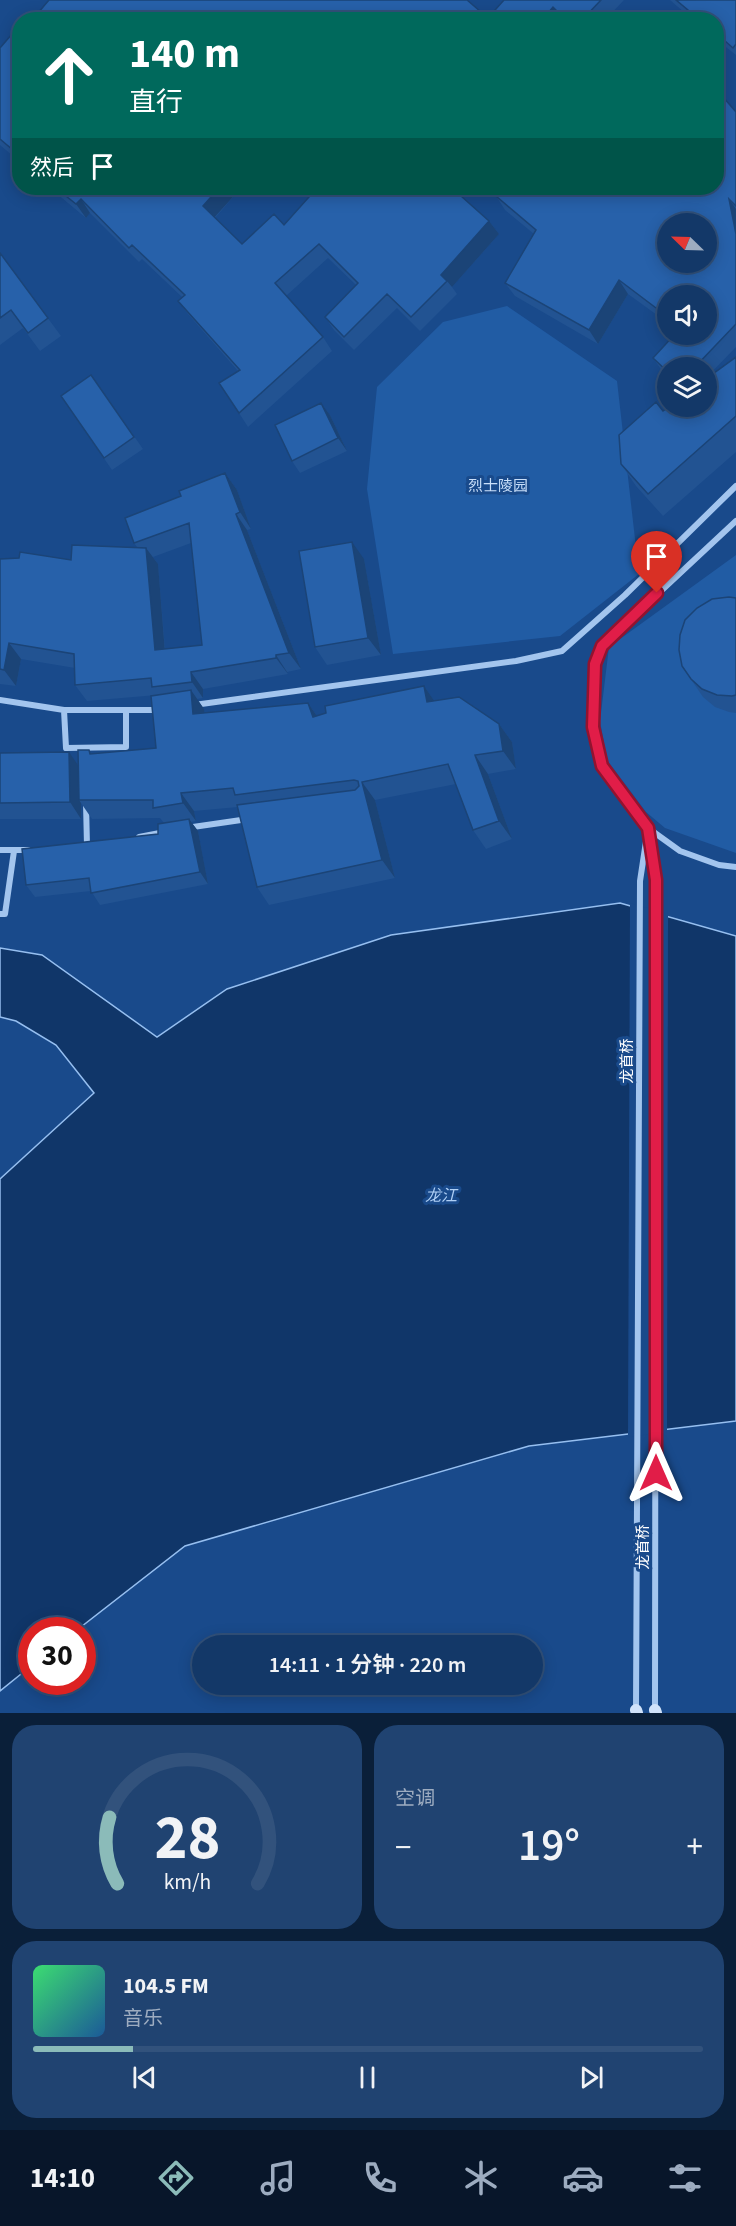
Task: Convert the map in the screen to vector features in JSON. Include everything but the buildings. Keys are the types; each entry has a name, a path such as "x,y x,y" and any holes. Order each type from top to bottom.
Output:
{"street":[{"path":"189,706 505,662 562,651 625,595 736,486"},
{"path":"736,521 602,646 595,664 593,727 602,766 648,828 680,851 719,865 736,867"},
{"path":"0,700 64,710 166,709"},
{"path":"64,710 66,748 126,747 126,710"},
{"path":"85,748 86,759"},
{"path":"86,792 87,846"},
{"path":"180,829 250,819"},
{"name":"龙首桥","path":"648,828 656,880 656,1712"},
{"name":"龙首桥","path":"637,1711 640,881 648,828"},
{"path":"134,838 168,831"},
{"path":"76,847 99,844"},
{"path":"0,850 35,850"},
{"path":"0,914 5,914 14,851"}],"green space":[{"name":"烈士陵园","path":"507,306 617,381 639,574 560,636 393,654 367,489 377,387 443,322"},
{"path":"736,555 736,853 665,828 646,812 607,760 600,721 609,647"}],"water":[{"name":"龙江","path":"620,903 736,936 736,1421 529,1446 185,1546 94,1617 18,1617 18,1676 0,1691 0,1179 94,1093 56,1045 16,1021 0,1017 0,948 42,955 157,1037 227,989 391,935"}],"pier":[{"path":"630,903 668,914 667,1432 628,1437"}],"route":[{"path":"656,1473 656,880 648,828 602,766 593,727 595,664 602,646 657,593"}]}
